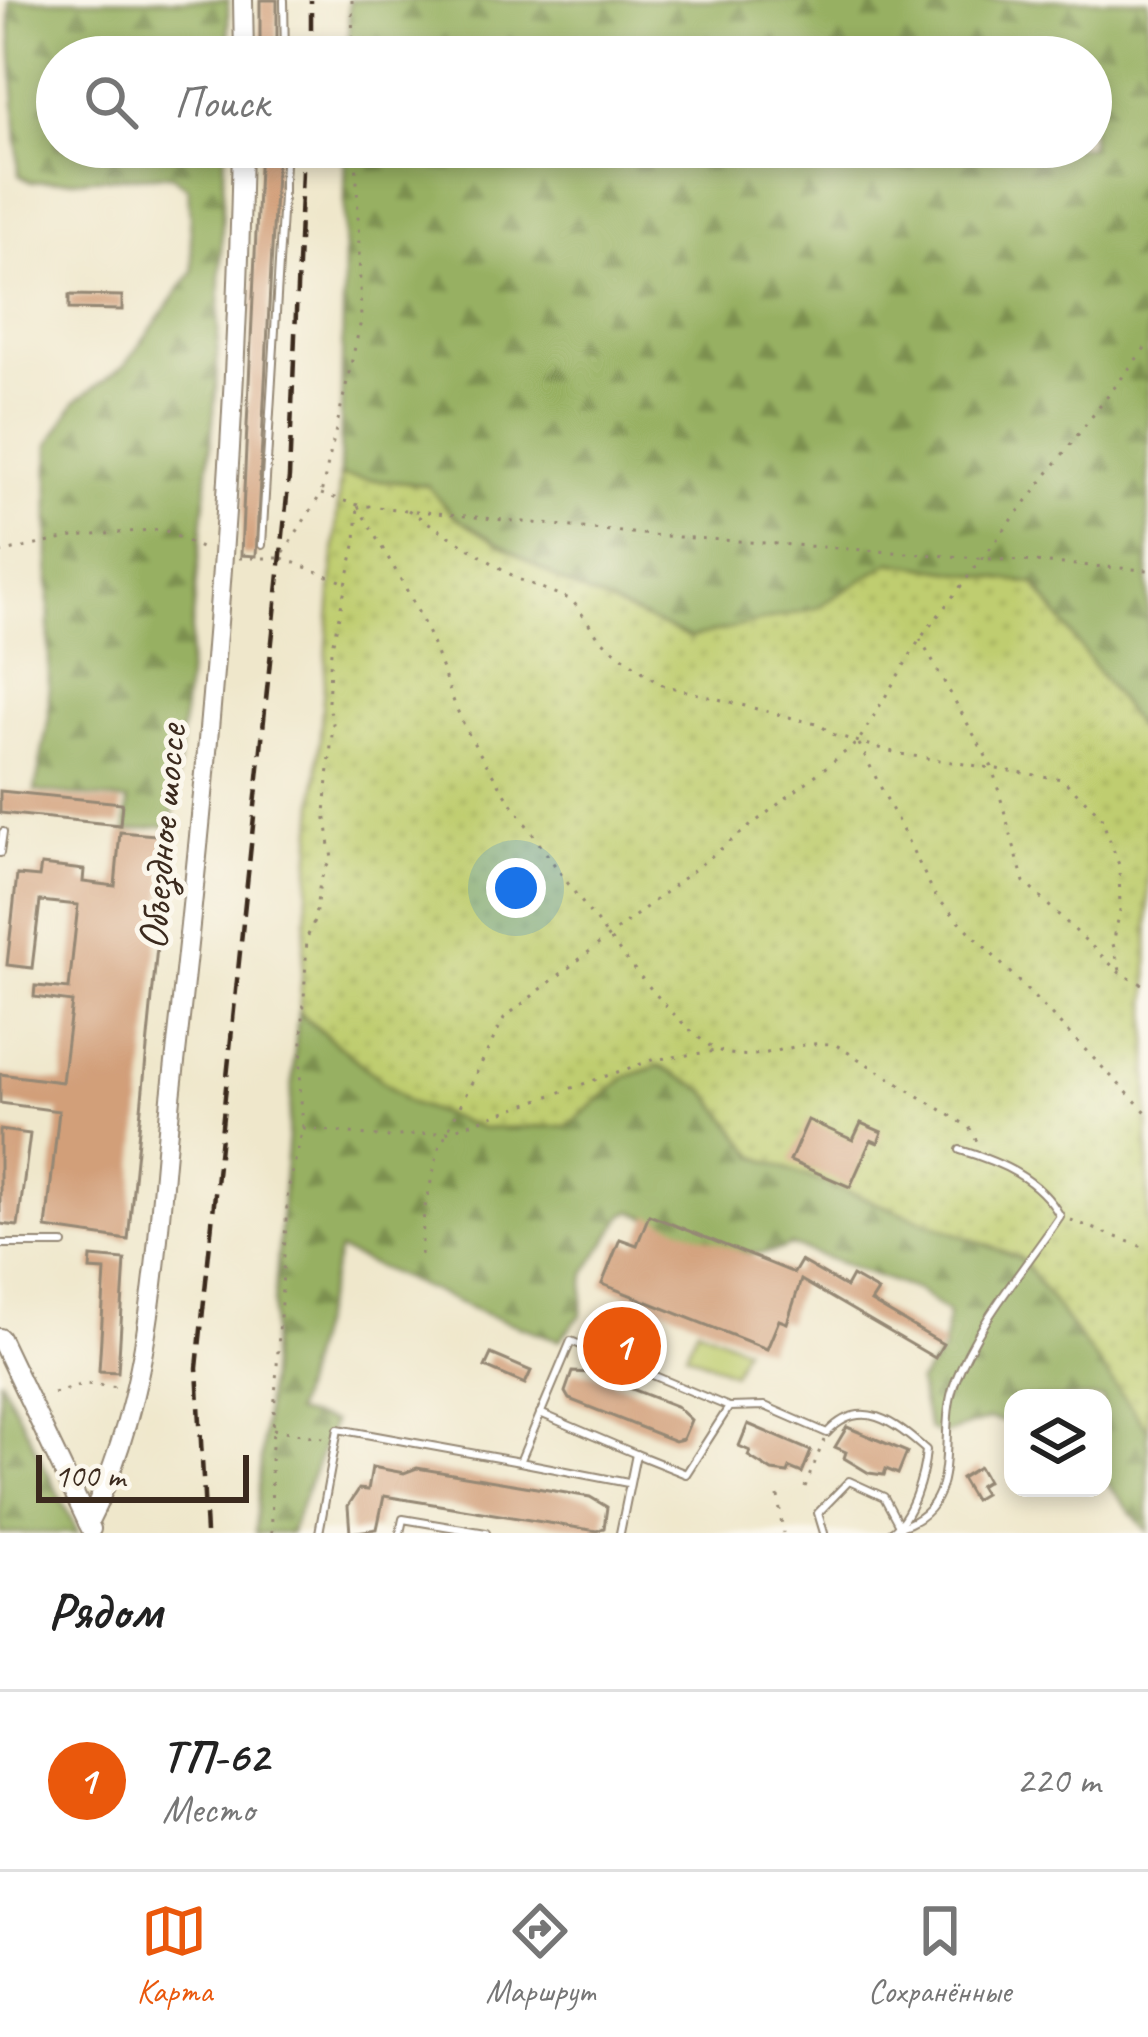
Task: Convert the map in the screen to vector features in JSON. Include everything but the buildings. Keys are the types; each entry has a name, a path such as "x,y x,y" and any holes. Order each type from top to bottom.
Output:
{"main road":[{"path":"243,0 244,36"},
{"name":"Объездное шоссе","path":"91,1528 116,1465 136,1388 190,933 237,385 242,168"},
{"path":"0,1338 91,1528"}],"lane":[{"path":"284,0 285,36"},
{"path":"262,544 285,168"},
{"path":"0,854 3,832"},
{"path":"890,1533 918,1521 938,1504 946,1478 954,1384 1060,1216 1052,1201 995,1160 960,1150"},
{"path":"0,1244 63,1244"},
{"path":"520,1462 571,1341 730,1407 765,1406 827,1432 842,1416 856,1412 894,1422 926,1450 925,1469 900,1526"},
{"path":"540,1413 686,1474 730,1407"},
{"path":"319,1533 338,1429 630,1483"},
{"path":"620,1533 636,1454"},
{"path":"824,1533 818,1513 849,1481 884,1497 900,1526"},
{"path":"400,1533 404,1519 486,1533"}],"path":[{"path":"352,0 353,36"},
{"path":"280,558 321,494 361,320 357,168"},
{"path":"421,1255 424,1211 446,1132 504,1018 858,742 920,639 1148,344"},
{"path":"321,494 358,505 978,560 1148,570"},
{"path":"272,1533 273,1429 289,1190 303,1128 300,1084 307,937 316,922 316,885 332,860 325,813 333,723 328,702 331,651 358,505"},
{"path":"358,505 422,620 466,730 609,933 685,1027 718,1050"},
{"path":"408,509 518,579 572,600 600,639 659,684 967,768 992,767 1062,779 1100,814 1119,865 1120,910 1113,944 1121,974"},
{"path":"0,553 74,537 162,529 224,557 280,558 347,584"},
{"path":"920,639 992,767 1024,881 1121,974 1148,987"},
{"path":"858,742 936,897 1148,1114"},
{"path":"303,1128 387,1138 446,1132 652,1060 718,1050 753,1057 818,1041 836,1045 969,1127 995,1160"},
{"path":"1060,1216 1148,1249"},
{"path":"53,1393 83,1384 136,1388"},
{"path":"273,1429 336,1440"},
{"path":"805,1487 827,1432"},
{"path":"778,1496 783,1533"}],"green space":[{"path":"9,0 228,0 229,36 36,36 36,168 224,168 216,391 172,825 126,831 128,801 35,791 49,717 49,445 76,401 125,365 193,271 188,188 171,175 31,182 19,175"},
{"path":"349,0 1148,0 1148,741 1035,584 891,562 816,608 690,638 569,586 455,517 427,485 340,476 346,168 1112,168 1112,36 348,36"},
{"path":"340,476 427,485 455,517 816,608 891,562 1035,584 1148,741 1148,1430 1020,1258 756,1157 706,1091 659,1066 626,1077 568,1126 483,1129 408,1102 299,1013"},
{"path":"298,1013 408,1102 483,1129 568,1126 626,1077 659,1066 706,1091 756,1157 1020,1258 1148,1430 1148,1533 1112,1489 1112,1389 1004,1389 1004,1422 989,1419 941,1435 929,1429 918,1383 943,1352 948,1313 917,1290 790,1245 772,1252 731,1250 632,1211 624,1214 585,1274 581,1315 559,1340 485,1314 339,1250 294,1413 333,1422 290,1533 255,1533"},
{"path":"697,1327 744,1347 733,1373 686,1353"},
{"path":"0,1378 78,1533 0,1533"}],"railway":[{"path":"311,0 311,36"},
{"path":"206,1533 197,1368 289,477 302,168"}],"place":[{"name":"ТП-62","path":"622,1346"}]}
